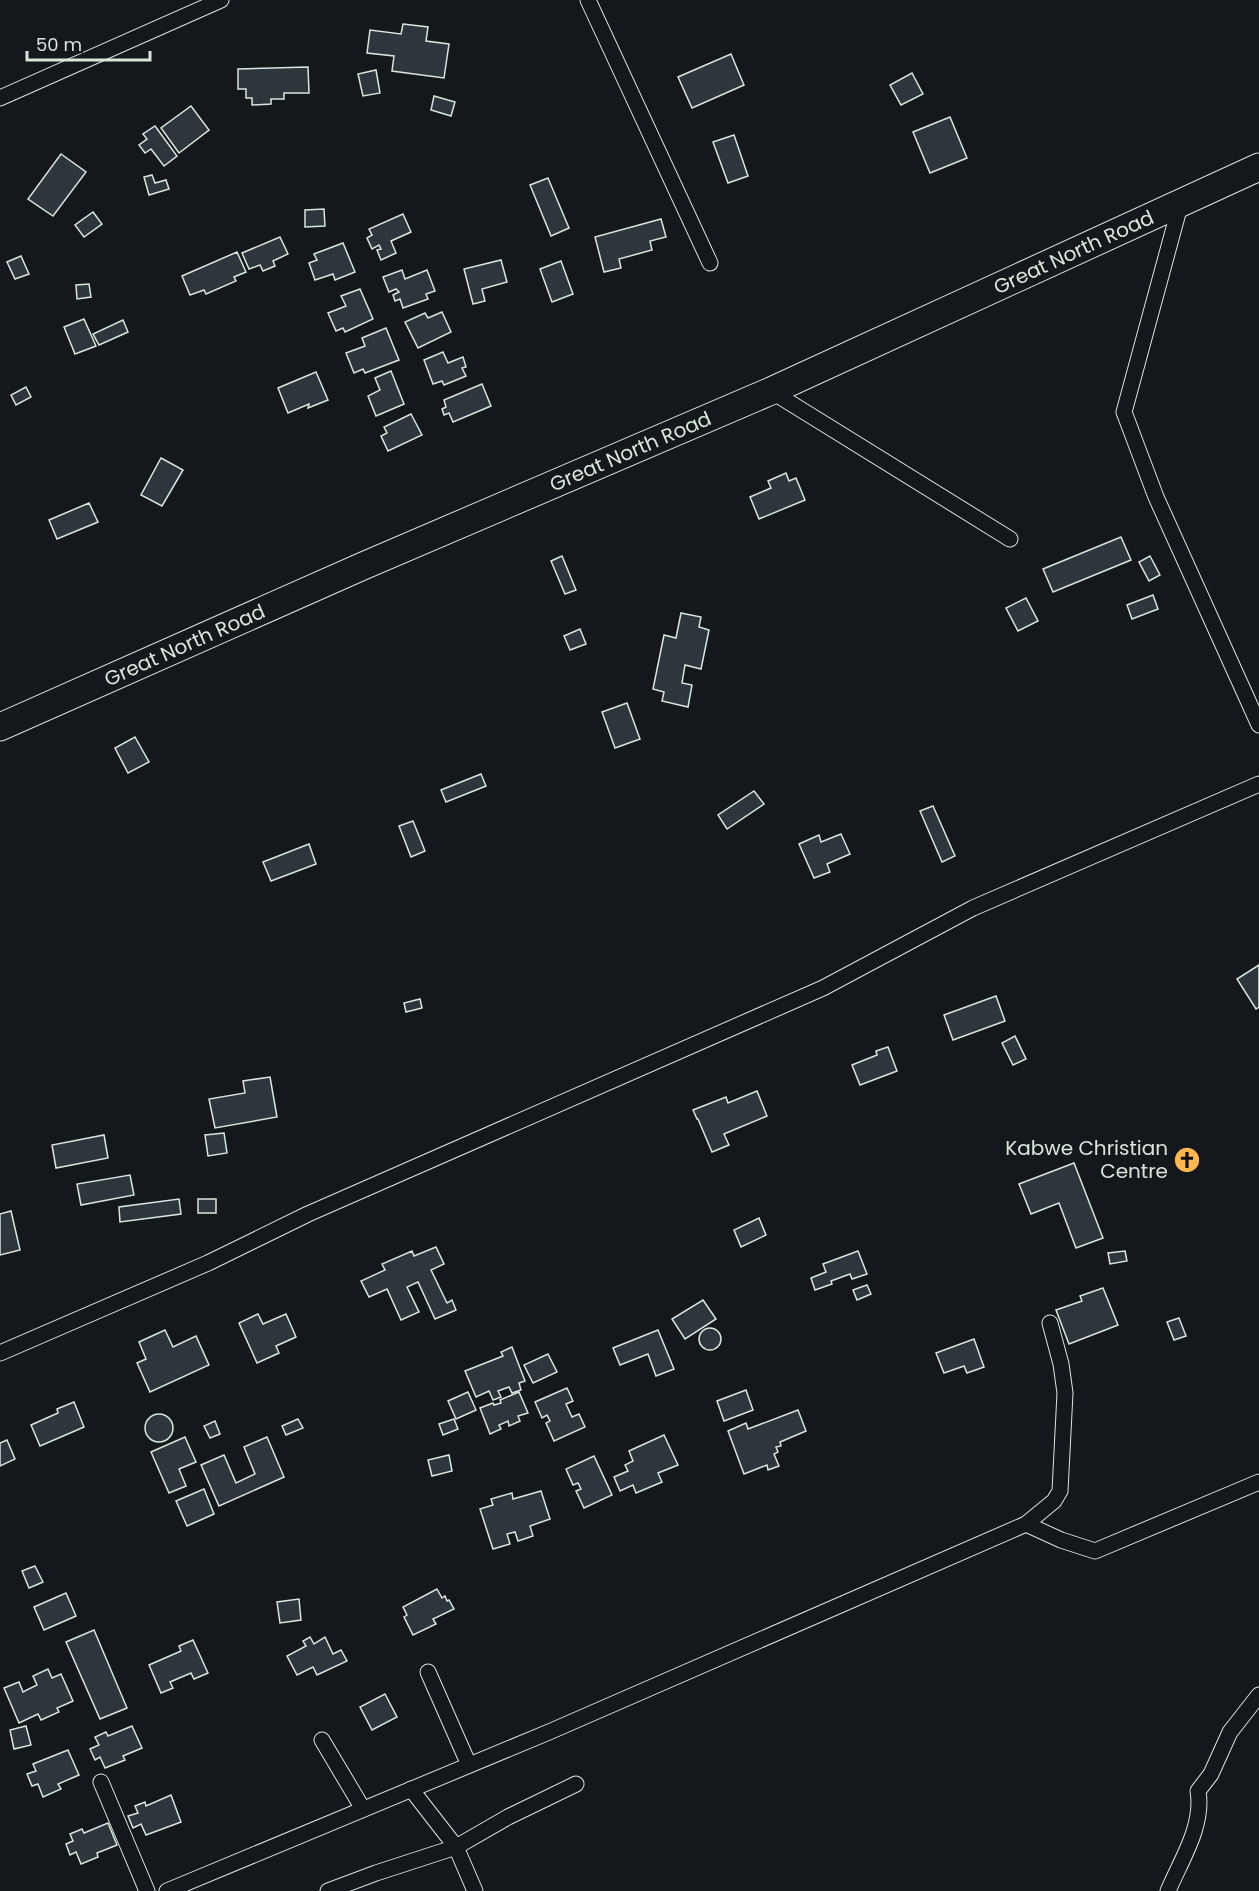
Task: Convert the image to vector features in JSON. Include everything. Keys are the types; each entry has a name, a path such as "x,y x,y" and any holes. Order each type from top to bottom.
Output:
{"highway":[{"name":"Great North Road","path":"0,727 363,566 771,391 1259,167"}],"street":[{"path":"0,98 220,0"},
{"path":"588,0 710,263"},
{"path":"1181,202 1124,412 1156,497 1259,725"},
{"path":"771,391 1010,539"},
{"path":"0,1353 208,1263 308,1214 823,988 973,908 1259,784"},
{"path":"167,1891 411,1790 1026,1524 1054,1501 1060,1491 1065,1393 1061,1364 1050,1323"},
{"path":"1026,1524 1061,1540 1095,1551 1259,1482"},
{"path":"428,1672 469,1765"},
{"path":"1168,1891 1194,1833 1200,1802 1198,1791 1211,1774 1230,1732 1259,1695"},
{"path":"322,1740 363,1809"},
{"path":"101,1782 147,1891"},
{"path":"328,1891 456,1847 508,1817 576,1784"},
{"path":"411,1790 456,1847 475,1891"},
{"path":"195,1880 206,1891"}],"building":[{"path":"403,24 428,27 426,41 449,44 444,78 392,71 394,56 367,53 370,30 401,34"},
{"path":"731,54 744,85 692,108 678,77"},
{"path":"308,67 309,93 284,93 284,99 271,99 271,104 252,105 252,98 246,98 246,89 238,89 238,69"},
{"path":"376,70 380,93 363,96 358,74"},
{"path":"912,73 923,94 901,105 890,85"},
{"path":"434,96 455,102 451,116 431,110"},
{"path":"191,106 209,130 179,153 161,128"},
{"path":"950,117 967,158 930,173 913,132"},
{"path":"155,126 177,156 164,166 151,149 145,153 139,145 147,139 143,134"},
{"path":"734,135 748,176 728,183 713,142"},
{"path":"61,154 86,172 53,216 28,199"},
{"path":"152,175 155,183 166,180 169,189 149,195 144,177"},
{"path":"548,178 569,228 551,236 530,185"},
{"path":"324,209 325,226 305,227 305,210"},
{"path":"93,212 102,224 84,237 75,225"},
{"path":"403,214 411,232 391,241 396,253 381,260 377,250 381,249 379,245 372,249 367,238 372,235 369,229"},
{"path":"661,219 666,237 650,241 652,250 619,259 621,268 604,272 595,237"},
{"path":"280,237 288,254 273,261 275,266 263,271 260,265 249,269 242,253"},
{"path":"343,243 355,272 335,280 333,274 315,280 309,263 317,260 314,254"},
{"path":"237,252 246,272 234,277 236,281 206,294 204,290 190,295 182,276"},
{"path":"21,256 29,274 15,279 7,262"},
{"path":"501,260 507,282 482,289 485,301 473,304 464,269"},
{"path":"561,261 573,294 552,302 540,269"},
{"path":"402,270 405,279 427,270 435,291 426,294 428,299 403,308 400,299 395,301 393,295 399,292 396,289 389,292 383,277"},
{"path":"89,284 91,297 77,299 76,285"},
{"path":"360,289 373,319 345,332 343,328 336,331 328,313 346,306 341,296"},
{"path":"442,312 451,332 418,348 405,322 425,313 428,318"},
{"path":"84,319 96,346 75,354 64,327"},
{"path":"123,320 128,332 99,345 93,334"},
{"path":"386,328 399,360 365,373 363,369 354,373 346,353 365,346 362,338"},
{"path":"443,352 448,363 463,357 466,367 462,368 466,376 444,385 442,381 433,384 424,360"},
{"path":"391,371 404,404 376,416 368,396 380,390 375,378"},
{"path":"316,372 328,400 308,408 309,404 288,413 278,388"},
{"path":"482,384 491,406 453,422 449,413 444,415 442,409 446,407 444,400"},
{"path":"26,387 31,397 16,405 11,395"},
{"path":"411,414 422,435 388,451 381,436 387,433 384,427"},
{"path":"161,458 183,470 162,506 141,495"},
{"path":"786,473 789,481 796,478 805,500 759,519 750,497 771,488 768,481"},
{"path":"89,503 98,522 57,539 49,520"},
{"path":"1121,537 1131,560 1053,592 1043,569"},
{"path":"562,556 576,590 565,594 551,561"},
{"path":"1150,556 1160,575 1149,581 1139,562"},
{"path":"1153,595 1158,609 1132,619 1127,605"},
{"path":"1026,598 1038,621 1018,631 1006,608"},
{"path":"681,613 701,617 699,627 709,630 701,669 685,665 682,683 692,685 688,707 662,701 664,692 653,689 664,635 676,638"},
{"path":"580,629 586,644 570,650 564,636"},
{"path":"627,703 640,739 615,748 602,712"},
{"path":"135,737 149,762 128,773 115,748"},
{"path":"481,774 486,786 446,802 441,790"},
{"path":"754,791 764,804 727,829 718,815"},
{"path":"933,806 955,856 942,862 920,811"},
{"path":"413,821 425,851 411,857 399,826"},
{"path":"841,834 850,854 827,864 830,872 814,878 799,844 819,835 821,842"},
{"path":"309,844 316,864 271,881 263,862"},
{"path":"1259,965 1259,1007 1256,1009 1237,979"},
{"path":"996,996 1005,1021 953,1040 944,1015"},
{"path":"420,999 422,1008 406,1012 404,1003"},
{"path":"1015,1036 1026,1059 1013,1065 1002,1043"},
{"path":"888,1047 897,1071 860,1085 852,1065 877,1055 876,1051"},
{"path":"270,1077 277,1117 215,1128 209,1099 245,1093 243,1081"},
{"path":"757,1091 767,1116 724,1134 729,1145 712,1152 693,1110 726,1097 728,1103"},
{"path":"224,1133 227,1153 208,1156 205,1135"},
{"path":"104,1135 108,1158 56,1168 52,1145"},
{"path":"1074,1163 1103,1238 1076,1248 1059,1203 1031,1214 1019,1184"},
{"path":"130,1175 134,1195 81,1205 77,1184"},
{"path":"179,1199 181,1214 120,1222 119,1207"},
{"path":"198,1199 216,1199 216,1213 198,1213"},
{"path":"11,1211 20,1250 0,1255 0,1214"},
{"path":"759,1218 766,1235 741,1247 734,1230"},
{"path":"436,1247 444,1264 431,1270 447,1303 452,1300 456,1310 435,1319 418,1282 407,1287 419,1312 401,1320 387,1289 369,1297 361,1281 385,1270 382,1264 412,1251 414,1256"},
{"path":"858,1251 867,1274 852,1279 850,1274 815,1290 811,1278 826,1272 823,1264"},
{"path":"1125,1251 1127,1261 1110,1264 1108,1253"},
{"path":"867,1285 871,1294 857,1300 853,1290"},
{"path":"1103,1288 1118,1325 1069,1344 1056,1310 1082,1301 1080,1296"},
{"path":"703,1300 716,1319 685,1339 672,1319"},
{"path":"258,1314 263,1324 286,1314 296,1337 276,1346 279,1353 257,1363 239,1323"},
{"path":"1179,1318 1186,1336 1174,1340 1167,1322"},
{"path":"710,1328 718,1331 721,1339 718,1347 710,1350 702,1347 699,1339 702,1331"},
{"path":"165,1330 173,1347 196,1336 209,1365 150,1392 137,1363 146,1359 139,1342"},
{"path":"658,1330 674,1369 656,1376 648,1354 620,1365 613,1348"},
{"path":"974,1339 984,1367 967,1373 964,1366 944,1373 936,1353"},
{"path":"512,1347 525,1381 519,1383 521,1390 512,1393 509,1387 498,1391 501,1397 493,1400 489,1391 476,1397 465,1371 503,1356 501,1352"},
{"path":"548,1354 557,1372 533,1383 524,1365"},
{"path":"567,1388 573,1401 566,1404 572,1417 579,1414 585,1427 554,1441 546,1423 550,1421 547,1415 542,1418 535,1402"},
{"path":"746,1390 753,1410 724,1421 717,1401"},
{"path":"468,1392 476,1410 456,1419 448,1401"},
{"path":"519,1392 528,1413 518,1416 520,1421 509,1426 508,1421 499,1425 501,1429 490,1434 480,1408 493,1403 494,1405 501,1403 500,1400"},
{"path":"74,1402 84,1427 40,1446 31,1425 58,1413 57,1409"},
{"path":"798,1410 806,1431 780,1442 781,1446 776,1447 778,1452 774,1454 779,1466 768,1470 767,1465 744,1474 728,1431 746,1423 748,1429"},
{"path":"159,1414 169,1418 173,1428 169,1438 159,1442 149,1438 145,1428 149,1418"},
{"path":"298,1419 303,1428 286,1435 282,1426"},
{"path":"454,1419 458,1429 443,1435 439,1424"},
{"path":"215,1421 220,1434 210,1438 204,1426"},
{"path":"664,1435 678,1465 658,1473 662,1482 636,1493 633,1485 620,1491 614,1477 628,1471 625,1465 633,1461 629,1451"},
{"path":"185,1437 196,1462 179,1469 186,1486 169,1493 151,1452"},
{"path":"267,1437 284,1477 219,1506 201,1465 224,1455 236,1483 255,1474 244,1447"},
{"path":"7,1440 15,1459 0,1466 0,1443"},
{"path":"449,1455 452,1471 432,1476 428,1460"},
{"path":"594,1456 612,1495 584,1508 576,1491 581,1489 578,1483 573,1485 566,1469"},
{"path":"204,1489 214,1514 187,1526 176,1501"},
{"path":"541,1491 550,1519 530,1526 533,1536 518,1541 515,1532 507,1534 510,1544 493,1549 480,1509 493,1505 491,1499 512,1493 513,1499"},
{"path":"35,1566 43,1582 29,1588 22,1571"},
{"path":"437,1589 442,1598 445,1596 447,1601 449,1600 454,1609 433,1619 436,1624 413,1635 404,1617 407,1615 403,1607"},
{"path":"66,1593 76,1616 44,1630 34,1607"},
{"path":"299,1599 301,1620 280,1623 277,1602"},
{"path":"94,1630 127,1708 100,1719 66,1642"},
{"path":"310,1637 314,1644 325,1637 333,1654 341,1650 347,1661 317,1675 313,1667 297,1675 287,1656 306,1646 303,1641"},
{"path":"193,1640 208,1673 194,1679 191,1673 170,1682 173,1688 161,1693 149,1665 181,1651 179,1646"},
{"path":"48,1669 52,1678 61,1674 73,1701 57,1708 59,1712 41,1720 38,1714 19,1723 4,1688 19,1682 23,1692 37,1685 33,1676"},
{"path":"385,1694 397,1717 372,1730 360,1707"},
{"path":"26,1726 31,1745 14,1749 10,1730"},
{"path":"132,1726 142,1748 123,1756 125,1760 105,1768 100,1757 95,1760 90,1749 99,1745 95,1737 106,1732 108,1736"},
{"path":"68,1750 79,1775 58,1784 61,1789 43,1797 38,1784 32,1786 27,1774 36,1771 33,1764"},
{"path":"171,1795 181,1822 146,1835 141,1824 133,1828 128,1816 138,1813 135,1806 145,1802 146,1806"},
{"path":"108,1823 117,1845 97,1853 98,1857 81,1864 76,1852 70,1855 66,1844 73,1841 70,1834 82,1829 84,1833"}],"place":[{"name":"Kabwe Christian Centre","path":"1187,1160"}]}
